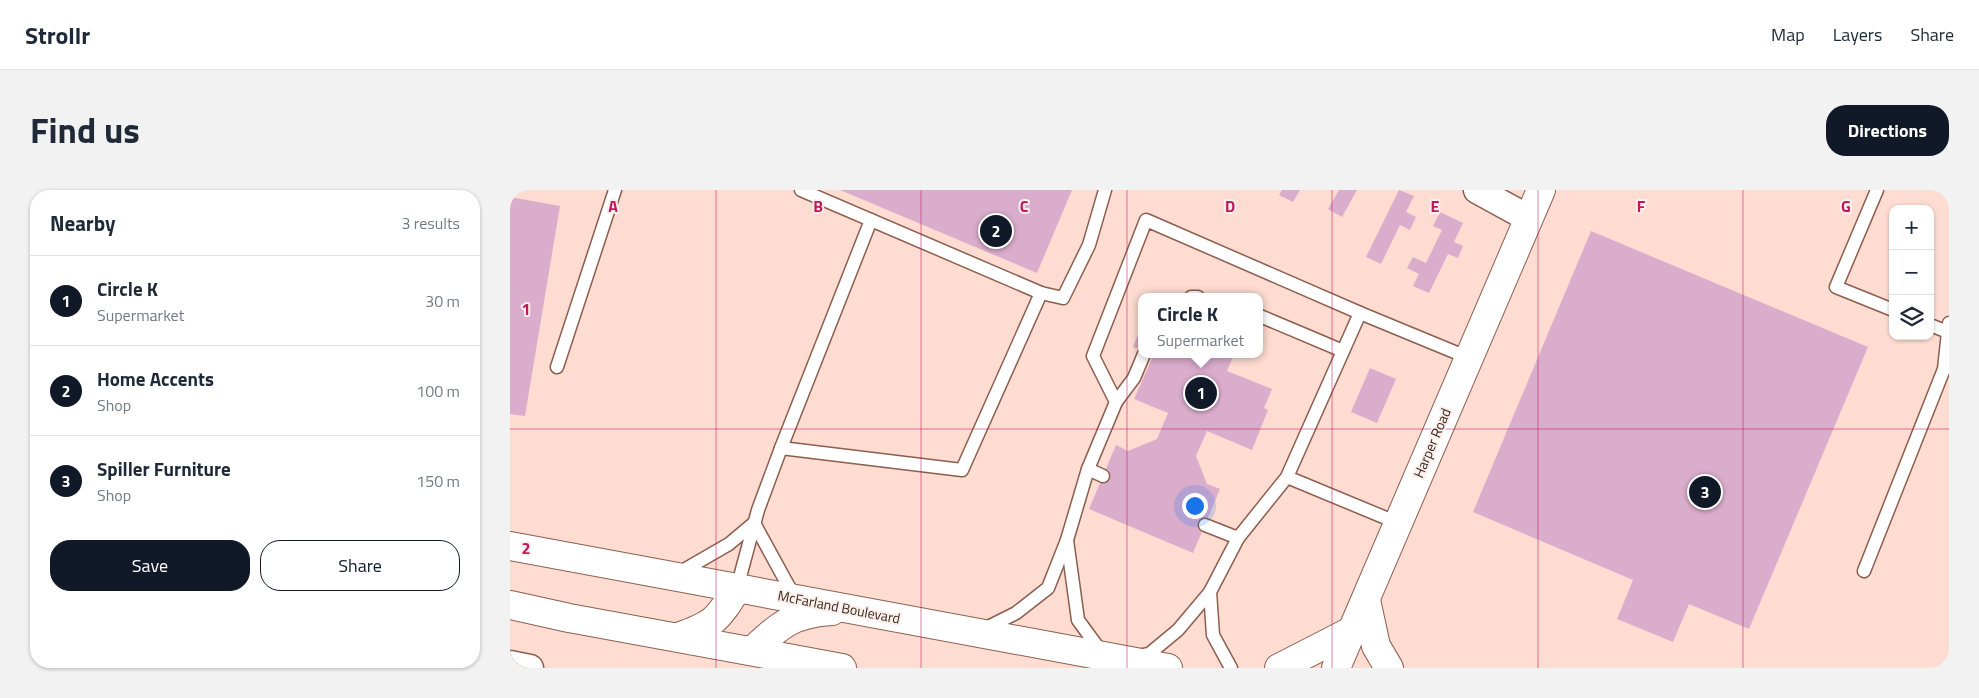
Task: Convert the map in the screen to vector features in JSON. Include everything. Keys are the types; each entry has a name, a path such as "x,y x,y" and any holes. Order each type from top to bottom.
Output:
{"main road":[{"name":"Harper Road","path":"1336,668 1541,190"},
{"name":"McFarland Boulevard","path":"510,546 1168,668"},
{"path":"678,637 702,628 722,613 737,588"},
{"path":"1366,600 1376,646 1389,668"},
{"path":"510,605 569,618 678,637 750,655 842,668"},
{"path":"750,655 780,625 811,612 854,610"},
{"path":"1279,668 1353,630"}],"street":[{"path":"1477,190 1528,218"},
{"path":"510,664 530,668"}],"lane":[{"path":"557,367 615,190"},
{"path":"801,190 1042,292 1063,298 1089,245 1105,190"},
{"path":"1877,190 1836,287 1889,308"},
{"path":"737,588 754,523 781,448 871,220"},
{"path":"1116,402 1093,356 1146,220 1469,358"},
{"path":"781,448 962,470 1042,292"},
{"path":"1067,540 1078,620 1097,646 1122,660 1149,654 1178,630 1210,592 1238,538 1287,477 1360,313"},
{"path":"1263,317 1343,351"},
{"path":"1864,570 1944,369 1948,328 1934,326"},
{"path":"976,633 1016,613 1048,588 1067,540 1088,469 1116,402 1134,378 1142,358"},
{"path":"1088,469 1103,476"},
{"path":"1287,477 1398,523"},
{"path":"674,576 728,544 754,523"},
{"path":"754,523 795,598"},
{"path":"1205,525 1238,538"},
{"path":"1210,592 1213,635 1231,668"}],"building":[{"path":"840,190 1072,190 1037,273"},
{"path":"1282,190 1300,190 1293,202 1279,195"},
{"path":"1339,190 1357,190 1342,217 1328,209"},
{"path":"1399,190 1414,196 1406,212 1416,217 1410,230 1400,225 1381,264 1366,257"},
{"path":"510,197 560,206 525,416 510,414"},
{"path":"1440,212 1463,223 1454,242 1463,246 1458,258 1448,254 1429,293 1413,286 1419,274 1407,268 1413,257 1426,263 1442,230 1433,226"},
{"path":"1591,231 1868,347 1749,629 1689,604 1673,642 1617,619 1633,580 1473,512"},
{"path":"1138,334 1138,349 1133,347"},
{"path":"1152,358 1232,358 1227,371 1272,389 1264,408 1268,410 1252,450 1207,431 1196,456 1207,484 1220,489 1193,553 1089,509 1116,445 1128,451 1157,439 1168,413 1134,399"},
{"path":"1370,368 1396,379 1377,423 1351,412"}],"place":[{"name":"Home Accents","path":"996,231"},
{"name":"Circle K","path":"1201,393"},
{"name":"Spiller Furniture","path":"1705,492"}]}
